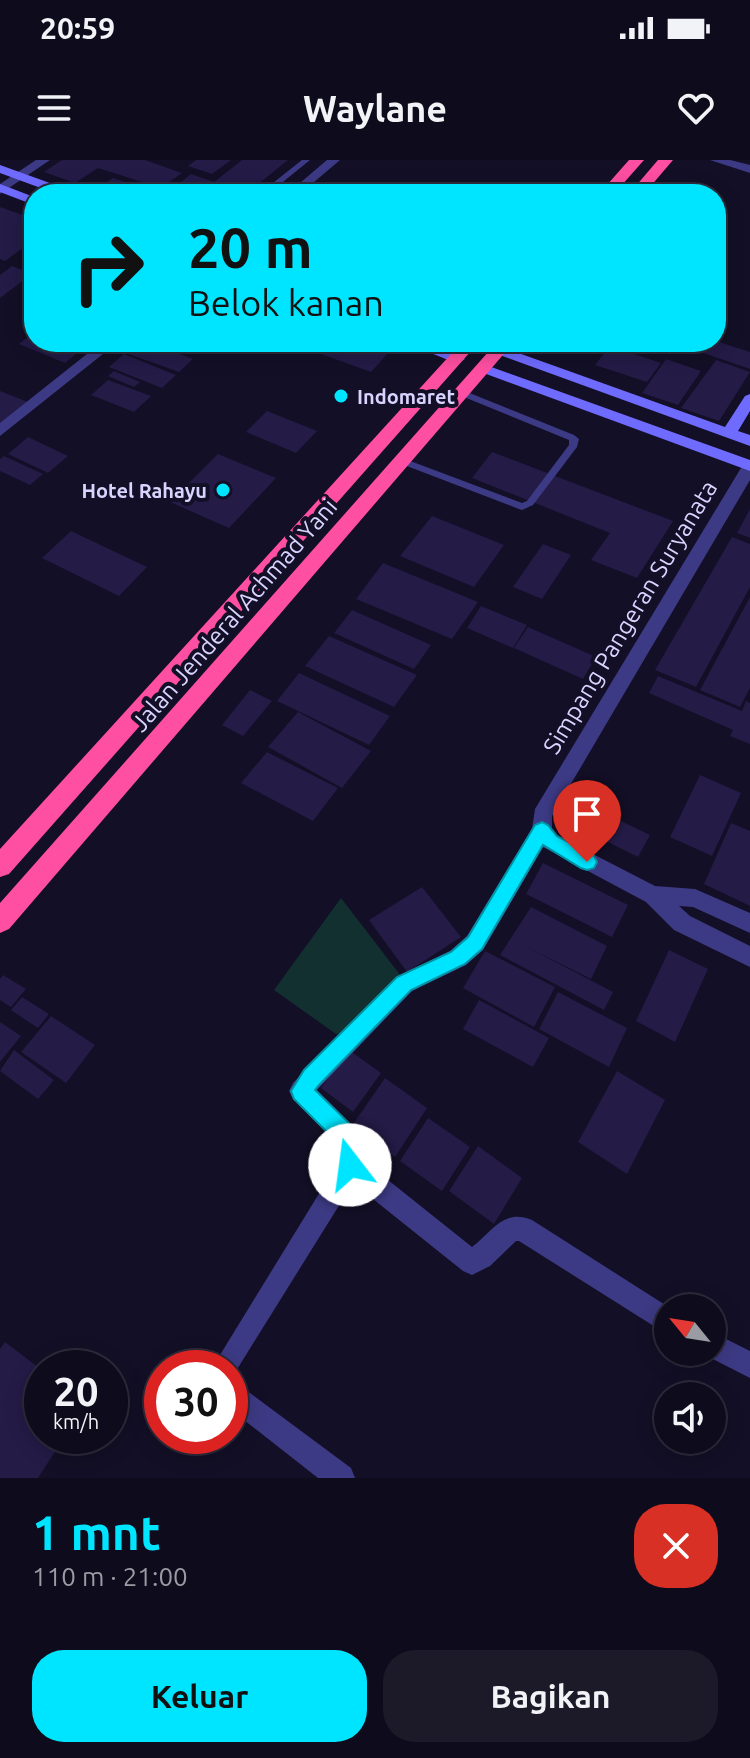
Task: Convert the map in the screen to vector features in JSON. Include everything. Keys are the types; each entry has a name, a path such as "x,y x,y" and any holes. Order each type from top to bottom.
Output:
{"highway":[{"path":"615,184 637,160"},
{"path":"645,184 666,160"},
{"name":"Jalan Jenderal Achmad Yani","path":"0,866 462,352"},
{"name":"Jalan Jenderal Achmad Yani","path":"0,921 497,352"},
{"path":"161,688 191,703"}],"street":[{"path":"1,189 44,160"},
{"path":"305,184 334,160"},
{"path":"716,160 750,169"},
{"path":"0,169 41,184"},
{"path":"1,189 24,197"},
{"path":"0,431 99,352"},
{"path":"518,352 750,441"},
{"path":"483,368 750,467"},
{"path":"729,433 750,399"},
{"name":"Simpang Pangeran Suryanata","path":"350,1165 354,1143 301,1091 404,984 458,958 475,943 542,830 542,815 750,467"},
{"path":"542,830 551,842 565,851 653,895 682,923 750,957"},
{"path":"653,895 695,898 750,923"},
{"path":"236,1350 350,1165 472,1262 511,1228 523,1229 654,1313"},
{"path":"726,1352 750,1365"},
{"path":"248,1406 341,1478"}],"lane":[{"path":"276,184 306,160"},
{"path":"402,461 522,507 530,503 574,445 574,439 462,393"}],"green space":[{"path":"341,898 401,976 345,1033 336,1034 274,990"}],"building":[{"path":"62,160 145,160 182,173 167,184 148,184 98,168 75,183 44,172"},
{"path":"196,160 231,160 212,174 188,166"},
{"path":"242,160 288,160 258,184 178,184 191,174 214,182"},
{"path":"113,178 131,184 104,184"},
{"path":"0,207 24,215 24,247 5,261 0,259"},
{"path":"12,266 24,271 24,280 0,298 0,275"},
{"path":"726,344 750,352 750,369 700,352 726,352"},
{"path":"38,352 78,352 65,363"},
{"path":"174,352 193,359 179,372 126,353"},
{"path":"316,352 389,352 371,372"},
{"path":"605,352 628,352 661,363 647,382 595,365"},
{"path":"124,354 176,375 162,388 109,367"},
{"path":"666,359 701,371 678,405 642,393"},
{"path":"716,360 750,372 719,421 681,408"},
{"path":"114,371 140,382 134,387 108,376"},
{"path":"108,380 151,396 134,412 91,395"},
{"path":"0,391 28,402 0,427"},
{"path":"267,411 317,431 296,453 246,432"},
{"path":"28,437 68,456 48,473 8,454"},
{"path":"492,452 673,521 637,578 591,560 610,533 472,478"},
{"name":"Hotel Rahayu","path":"218,454 276,478 229,528 170,502"},
{"path":"4,456 43,474 30,485 0,471 0,459"},
{"path":"750,509 750,538 737,533"},
{"path":"432,516 504,545 474,587 400,556"},
{"path":"71,531 147,567 119,596 42,558"},
{"path":"732,537 750,544 750,587 696,687 655,670"},
{"path":"543,544 571,555 542,599 513,587"},
{"path":"383,563 478,602 452,639 356,599"},
{"path":"750,597 750,688 740,707 700,690"},
{"path":"481,606 527,625 513,648 467,628"},
{"path":"352,610 431,645 414,669 334,633"},
{"path":"528,627 596,657 583,679 514,648"},
{"path":"329,636 417,675 394,707 305,666"},
{"path":"299,673 390,716 369,745 277,701"},
{"path":"658,676 742,711 746,701 750,703 750,744 730,736 733,730 649,693"},
{"path":"250,690 272,701 243,736 222,725"},
{"path":"298,712 371,751 342,788 268,747"},
{"path":"267,752 338,788 313,821 241,783"},
{"path":"700,775 741,793 712,856 670,837"},
{"path":"592,807 650,835 638,857 580,828"},
{"path":"731,823 750,831 750,906 704,884"},
{"path":"543,863 628,905 612,937 526,894"},
{"path":"422,887 461,937 407,972 369,920"},
{"path":"531,907 607,946 591,979 527,947 613,992 604,1010 500,955"},
{"path":"669,950 708,969 675,1042 636,1021"},
{"path":"485,951 555,987 534,1027 463,988"},
{"path":"3,975 26,989 11,1007 0,1000 0,979"},
{"path":"558,992 627,1028 609,1067 539,1029"},
{"path":"22,997 49,1014 38,1028 11,1010"},
{"path":"479,1000 549,1038 533,1067 463,1029"},
{"path":"51,1016 95,1045 66,1083 21,1052"},
{"path":"0,1022 21,1036 0,1062"},
{"path":"14,1050 54,1080 38,1099 0,1071"},
{"path":"349,1050 381,1073 353,1112 321,1088"},
{"path":"617,1071 665,1100 627,1174 578,1142"},
{"path":"385,1078 427,1108 395,1157 351,1127"},
{"path":"428,1118 470,1147 442,1191 400,1161"},
{"path":"478,1146 522,1178 494,1224 449,1191"},
{"path":"5,1342 24,1356 24,1454 53,1454 38,1478 0,1478 0,1349"}],"place":[{"name":"Indomaret","path":"341,396"},
{"name":"Hotel Rahayu","path":"223,490"}],"route":[{"path":"350,1165 354,1143 301,1091 311,1077 404,984 458,958 475,943 542,830 551,842 587,862"}]}
